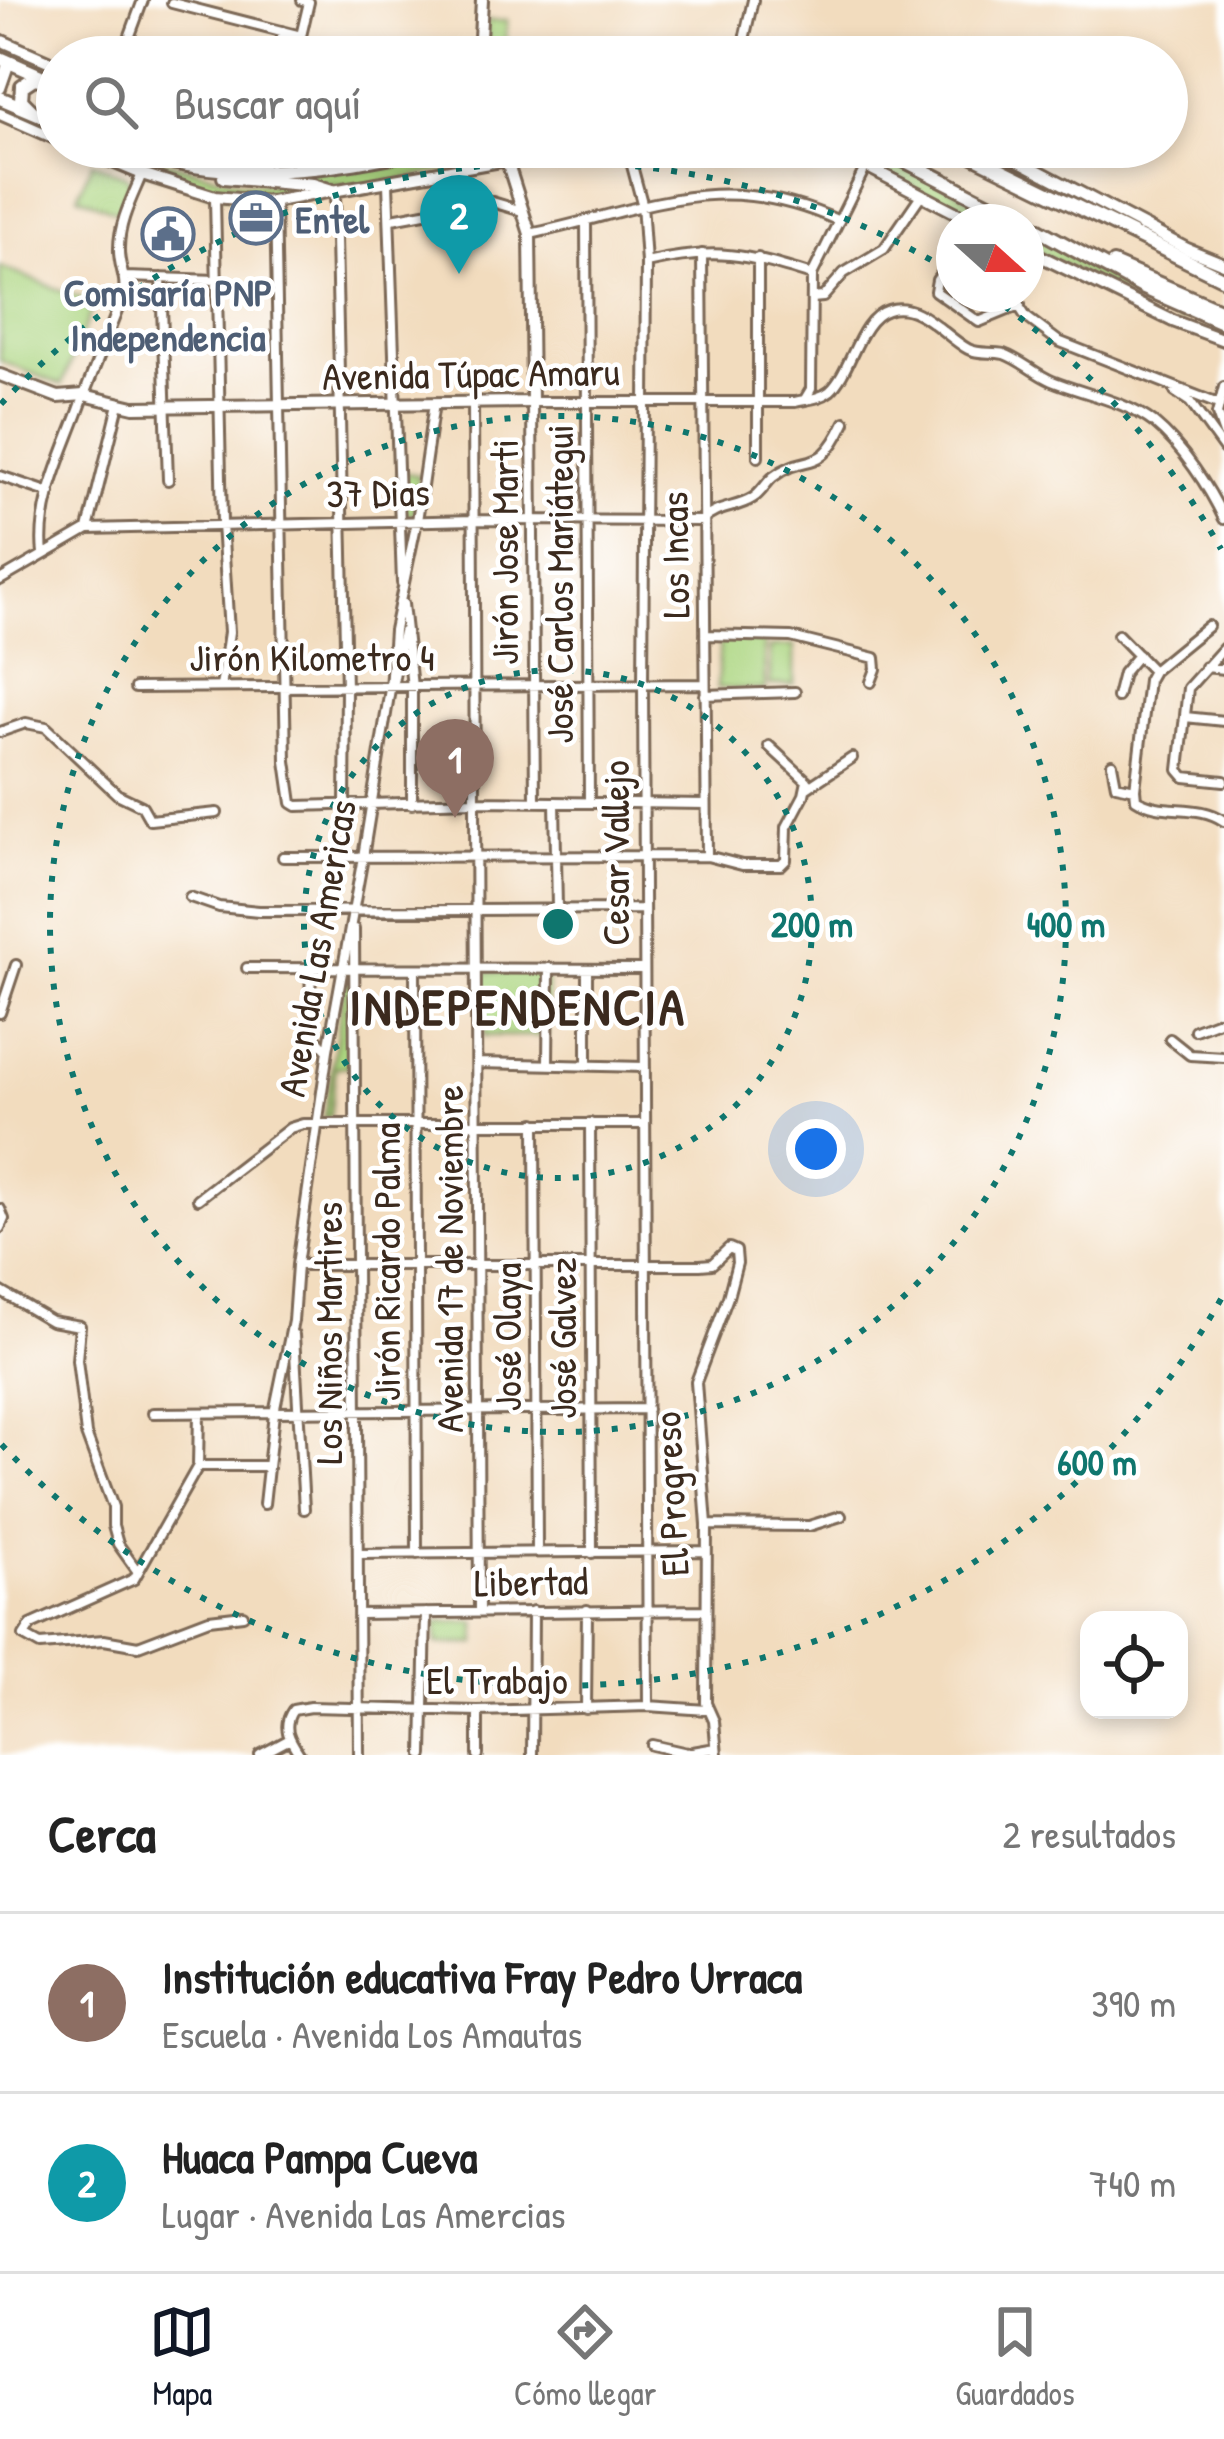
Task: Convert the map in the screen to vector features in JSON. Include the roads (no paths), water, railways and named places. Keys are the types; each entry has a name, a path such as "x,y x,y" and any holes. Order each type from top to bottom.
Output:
{"main road":[{"path":"5,60 36,74"},
{"path":"33,112 21,100 22,86 36,78"},
{"path":"0,98 36,113"},
{"path":"186,168 244,182 313,185 335,192"},
{"path":"210,168 269,174 307,168"},
{"path":"919,168 990,204"},
{"path":"998,168 1224,279"},
{"path":"1044,232 1118,275 1224,323"},
{"path":"1057,239 1224,312"}],"street":[{"path":"130,36 143,0"},
{"path":"172,3 301,36 309,2 302,0"},
{"path":"480,36 482,0"},
{"path":"745,36 753,0"},
{"path":"282,36 283,32"},
{"path":"0,40 36,56"},
{"path":"0,88 5,60"},
{"path":"0,114 36,130"},
{"path":"132,168 215,197 275,201 469,168"},
{"name":"Jirón Jose Marti","path":"509,168 530,234 535,802"},
{"name":"Cesar Vallejo","path":"633,168 643,202 646,263 648,1706"},
{"path":"804,400 811,389 812,275 865,168"},
{"path":"870,168 941,204"},
{"path":"1033,168 1186,249 1224,264"},
{"path":"43,553 41,539 50,493 123,296 119,233 142,174"},
{"path":"388,183 398,522 412,687 412,804"},
{"path":"335,192 345,805"},
{"path":"812,298 823,297 844,273 881,252 922,194"},
{"path":"530,234 643,202 687,195 789,202 839,221"},
{"path":"215,197 222,524 230,632 221,687"},
{"path":"275,201 289,797 297,806 476,801 706,804"},
{"path":"392,219 489,201 522,211"},
{"name":"José Carlos Mariátegui","path":"586,220 589,802"},
{"path":"646,263 702,254 740,254 812,275"},
{"name":"Los Incas","path":"702,254 706,856"},
{"path":"758,258 758,457"},
{"path":"1044,259 1173,321 1224,340"},
{"path":"125,277 217,280"},
{"path":"161,278 168,480"},
{"path":"804,400 829,392 876,317 903,308 967,348 1000,353 1153,423 1195,472 1224,519"},
{"path":"962,312 979,322 1001,312"},
{"path":"1023,312 1058,341 1218,404"},
{"name":"Avenida Túpac Amaru","path":"0,376 58,398 165,408 804,400"},
{"path":"1162,384 1188,400 1224,449"},
{"path":"1224,387 1218,404 1224,434"},
{"name":"Avenida Las Americas","path":"264,1504 328,1050 372,805 394,630 417,521 434,403"},
{"name":"Avenida 17 de Noviembre","path":"473,403 479,1611"},
{"path":"0,580 88,529 119,404"},
{"name":"37 Dias","path":"88,529 475,520 702,521 710,512 754,498 776,475 819,460 845,422"},
{"path":"0,476 50,493"},
{"path":"1208,626 1153,671 1135,789 1138,801 1148,806 1207,811 1224,821"},
{"path":"1118,634 1153,671"},
{"path":"705,635 791,637 875,658 871,682"},
{"path":"1224,649 1189,688 1180,775 1224,781"},
{"path":"1117,698 1123,673 1138,655"},
{"path":"1204,667 1224,669"},
{"name":"Jirón Kilometro 4","path":"135,688 705,684"},
{"path":"705,695 795,692"},
{"path":"1185,717 1224,721"},
{"path":"0,732 26,723 46,727 117,794 142,806 150,820 217,813"},
{"path":"769,746 803,776 807,788"},
{"path":"283,857 706,856 742,865 782,865 787,860 787,827 807,788 852,758"},
{"path":"1112,764 1116,785 1135,789"},
{"path":"555,802 557,908"},
{"path":"190,897 219,907 259,911 644,909"},
{"name":"Los Niños Martires","path":"354,910 359,1755"},
{"path":"0,1013 16,965"},
{"path":"248,968 644,969"},
{"path":"310,968 311,1030 328,1050"},
{"path":"548,1064 549,968"},
{"name":"Jirón Ricardo Palma","path":"415,969 417,1554"},
{"path":"587,969 587,1065"},
{"path":"1195,1030 1224,1019"},
{"path":"1170,1040 1190,1055 1224,1057"},
{"path":"477,1063 645,1067"},
{"path":"198,1199 290,1128 317,1123 645,1124"},
{"name":"José Olaya","path":"535,1123 537,1552"},
{"name":"José Galvez","path":"590,1123 592,1553"},
{"path":"0,1209 4,1219 0,1228"},
{"name":"El Progreso","path":"646,1267 710,1264 729,1249 737,1254 696,1382 707,1525 707,1710 713,1716 716,1751"},
{"path":"297,1265 646,1267"},
{"path":"0,1291 52,1321 80,1326 77,1360 86,1434 113,1507 118,1544 138,1572"},
{"path":"293,1321 304,1509"},
{"path":"153,1413 647,1409"},
{"path":"199,1413 198,1466 138,1572 126,1585 31,1625 24,1636 40,1645 77,1640 138,1646 197,1622 243,1615"},
{"path":"198,1466 266,1466"},
{"path":"707,1525 809,1526 841,1516"},
{"path":"359,1554 706,1551"},
{"path":"586,1708 587,1610"},
{"name":"Libertad","path":"359,1613 705,1610"},
{"path":"532,1755 533,1611"},
{"path":"423,1755 426,1613"},
{"name":"El Trabajo","path":"290,1739 286,1724 290,1714 310,1706 707,1710"},
{"path":"478,1711 478,1755"},
{"path":"260,1755 290,1739 300,1755"},
{"path":"652,1745 687,1753 716,1751"}],"place":[{"name":"Entel","path":"256,218"},
{"name":"Comisaría PNP Independencia","path":"168,234"},
{"name":"Huaca Pampa Cueva","path":"459,274"},
{"name":"Institución educativa Fray Pedro Urraca","path":"455,818"}],"district":[{"name":"INDEPENDENCIA","path":"518,1006"}]}
